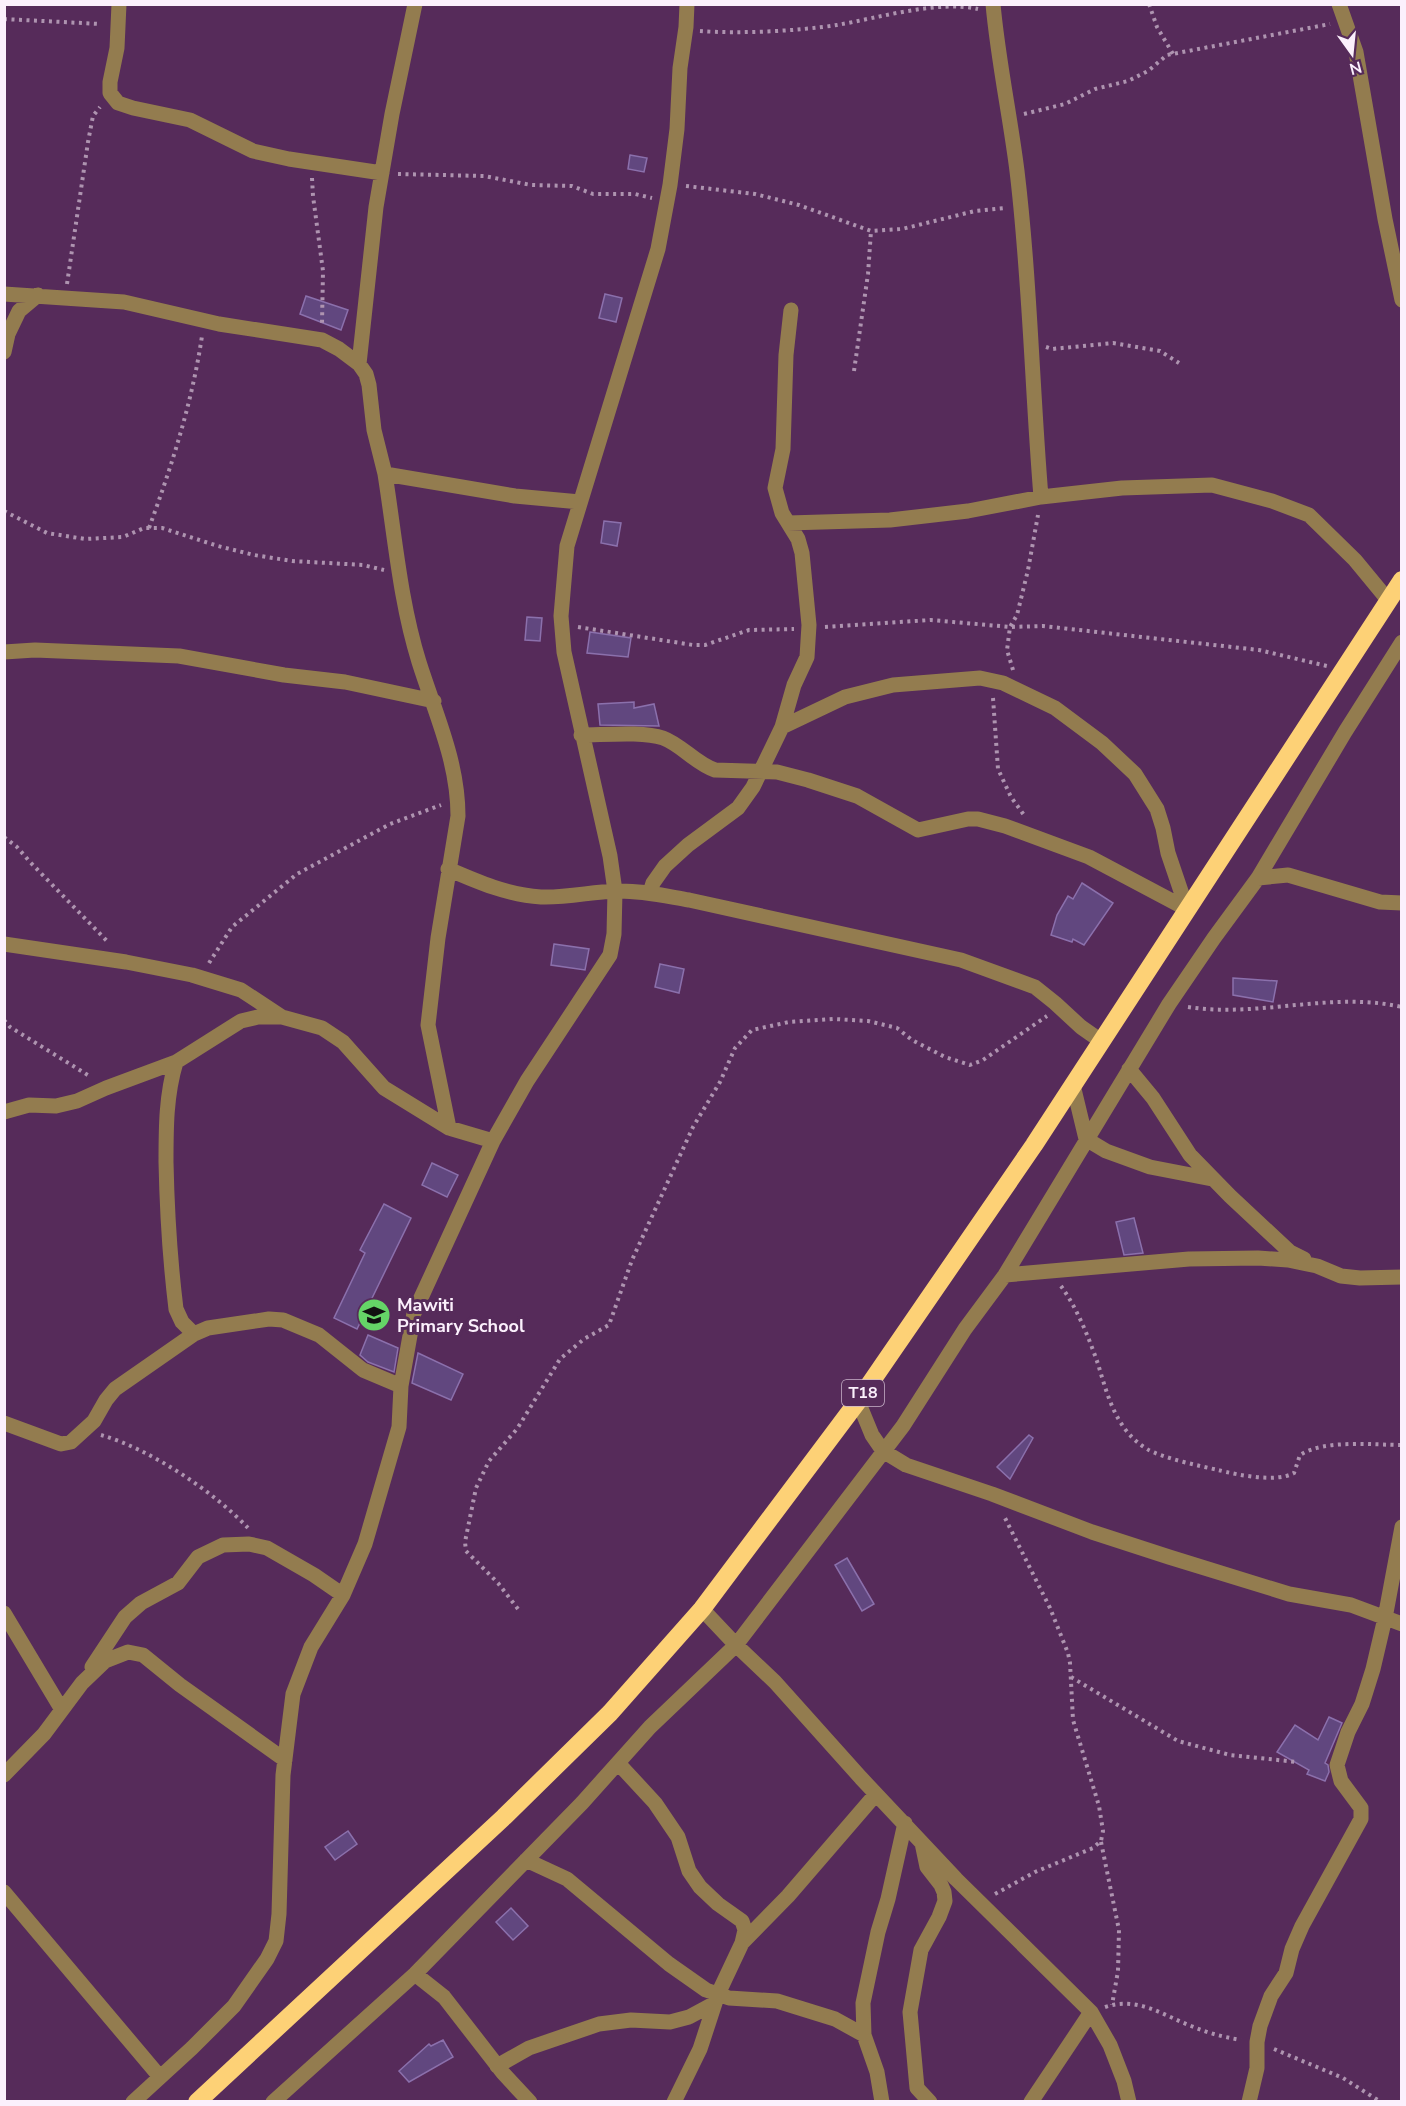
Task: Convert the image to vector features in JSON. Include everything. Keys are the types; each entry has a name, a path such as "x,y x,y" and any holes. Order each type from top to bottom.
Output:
{"highway":[{"name":"T18","path":"197,2102 504,1817 610,1713 702,1609 858,1401 1073,1085 1401,580"}],"street":[{"path":"119,4 117,48 110,82 110,93 118,103 190,120 253,152 382,173"},
{"path":"359,364 382,173 415,4"},
{"path":"133,2102 234,2006 267,1959 276,1941 285,1760 293,1695 311,1647 343,1595 365,1544 399,1427 401,1386 414,1313 494,1141 527,1081 610,955 614,934 615,891 610,856 564,652 562,624 567,546 658,249 670,185 677,129 680,68 687,4"},
{"path":"1340,4 1356,52 1384,219 1401,300"},
{"path":"993,9 1021,208 1041,497"},
{"path":"4,294 142,305 168,314 322,340 359,364 366,374 374,429 385,474 399,576 419,661 448,745 458,799 458,816 448,869 428,1025 449,1128"},
{"path":"4,352 8,334 19,311 38,295"},
{"path":"650,893 653,883 664,866 738,808 753,787 782,727 794,685 807,657 809,629 802,553 798,538 778,504 775,488 783,449 790,310"},
{"path":"385,474 515,496 580,502"},
{"path":"788,523 890,520 968,511 1041,497 1122,488 1212,485 1272,501 1309,514 1355,560 1389,600"},
{"path":"273,2102 415,1974 526,1860 650,1727 736,1645 903,1426 988,1295 1005,1275 1169,1004 1258,878 1401,642"},
{"path":"4,652 35,650 179,656 284,675 354,684 434,701"},
{"path":"782,727 845,698 893,685 940,680 992,679 1019,691 1055,708 1102,743 1135,774 1157,809 1168,853 1187,909"},
{"path":"581,735 661,737 682,748 706,767 715,770 777,772 808,780 856,796 918,830 968,819 978,819 1005,826 1089,857 1187,909"},
{"path":"448,869 499,889 540,897 615,891 650,893 962,960 1035,987 1081,1027 1101,1041"},
{"path":"1258,878 1288,875 1380,902 1401,903"},
{"path":"4,944 126,962 200,977 241,990 282,1017"},
{"path":"4,1112 29,1105 56,1106 77,1101 176,1062 241,1021 258,1017 282,1017 322,1028 343,1042 384,1088 449,1128 494,1141"},
{"path":"176,1062 169,1084 166,1125 167,1209 176,1309 182,1322 194,1334"},
{"path":"1129,1069 1153,1098 1190,1155 1290,1252 1341,1275 1360,1278 1401,1277"},
{"path":"1073,1085 1086,1139 1106,1150 1150,1167 1213,1179"},
{"path":"1005,1275 1189,1259 1288,1260 1317,1266"},
{"path":"4,1423 61,1444 75,1440 94,1421 115,1389 194,1334 208,1328 269,1319 284,1320 319,1335 363,1370 401,1386"},
{"path":"858,1401 872,1435 883,1451 906,1465 992,1494 1092,1532 1169,1557 1289,1593 1351,1605 1401,1624"},
{"path":"1249,2102 1257,2068 1257,2042 1265,2011 1271,1996 1286,1973 1292,1949 1302,1926 1361,1819 1361,1808 1341,1780 1337,1765 1348,1732 1362,1704 1385,1618 1401,1527"},
{"path":"4,1775 44,1734 82,1683 125,1617 141,1603 178,1583 198,1557 223,1545 249,1544 267,1548 343,1595"},
{"path":"702,1609 775,1682 922,1843 1091,2012 1110,2044 1129,2102"},
{"path":"4,1613 62,1710"},
{"path":"82,1683 105,1661 128,1652 143,1655 180,1685 285,1760"},
{"path":"618,1763 656,1803 678,1837 689,1871 700,1887 741,1921 745,1930 700,2049 674,2102"},
{"path":"742,1943 788,1896 876,1794"},
{"path":"882,2102 877,2072 864,2035 863,2003 905,1824"},
{"path":"922,1843 927,1867 941,1885 945,1901 921,1950 910,2012 917,2088 930,2102"},
{"path":"526,1860 567,1879 669,1964 717,1999"},
{"path":"4,1892 160,2077"},
{"path":"415,1974 444,1997 497,2066 530,2102"},
{"path":"497,2066 529,2048 599,2024 631,2020 670,2022 689,2017 717,1999 777,2001 835,2019 864,2035"},
{"path":"1031,2102 1091,2012"}],"path":[{"path":"1149,4 1157,27 1173,54"},
{"path":"686,27 701,32 783,30 835,25 937,8 993,9"},
{"path":"4,19 117,24"},
{"path":"1009,118 1065,104 1095,89 1128,81 1148,71 1167,55 1345,21"},
{"path":"65,299 93,116 99,108 106,104 118,103"},
{"path":"312,162 313,196 323,271 322,340"},
{"path":"382,173 484,176 531,185 572,186 593,194 635,194 667,202"},
{"path":"670,185 766,197 799,205 871,231 902,229 927,224 975,210 1021,208"},
{"path":"854,371 868,274 871,231"},
{"path":"149,528 190,400 205,321"},
{"path":"1031,343 1052,349 1113,343 1160,351 1179,363"},
{"path":"1019,691 1007,650 1011,627 1017,615 1028,570 1041,497"},
{"path":"4,512 47,533 85,539 123,537 144,528 162,528 254,555 292,561 363,565 399,576"},
{"path":"562,624 699,645 749,630 774,628 809,629 931,620 1011,627 1043,626 1259,650 1343,670"},
{"path":"992,679 998,769 1011,797 1040,839"},
{"path":"200,977 232,927 297,874 390,824 458,799"},
{"path":"4,837 17,847 126,962"},
{"path":"1169,1004 1213,1011 1332,1003 1388,1004 1401,1007"},
{"path":"518,1609 498,1583 468,1555 465,1546 476,1488 489,1461 516,1428 560,1359 584,1339 609,1325 632,1260 693,1127 720,1082 735,1048 752,1030 789,1022 834,1019 868,1021 897,1028 912,1040 945,1057 970,1065 983,1060 1061,1008"},
{"path":"4,1020 10,1027 106,1088"},
{"path":"1050,1270 1069,1297 1097,1362 1115,1415 1128,1434 1149,1450 1237,1475 1283,1478 1294,1473 1300,1455 1313,1449 1338,1445 1401,1445"},
{"path":"84,1430 126,1442 165,1462 224,1506 267,1548"},
{"path":"992,1494 1060,1630 1070,1663 1073,1720 1103,1822 1101,1841 1119,1930 1118,1971 1112,2005"},
{"path":"1071,1677 1178,1741 1230,1755 1297,1762"},
{"path":"980,1903 1035,1872 1093,1848 1101,1841"},
{"path":"1091,2012 1112,2005 1138,2005 1154,2008 1168,2017 1217,2036 1257,2042 1343,2078 1381,2102"}],"building":[{"path":"630,155 647,158 644,172 628,169"},
{"path":"605,294 622,298 616,322 599,318"},
{"path":"306,296 348,310 341,330 300,314"},
{"path":"604,521 621,523 617,546 601,543"},
{"path":"527,617 542,618 540,641 525,640"},
{"path":"590,632 631,638 628,657 587,653"},
{"path":"634,702 634,708 654,704 659,726 600,725 598,704"},
{"path":"1082,883 1113,903 1084,945 1073,939 1072,942 1051,935 1057,915 1068,896 1073,899"},
{"path":"554,944 589,949 585,970 551,965"},
{"path":"660,964 684,969 679,993 655,987"},
{"path":"1233,978 1277,981 1273,1002 1233,995"},
{"path":"432,1163 458,1175 447,1197 422,1185"},
{"path":"384,1204 411,1218 357,1329 334,1318 365,1253 360,1250"},
{"path":"1134,1218 1143,1253 1124,1255 1116,1222"},
{"path":"368,1335 398,1348 394,1372 368,1362 360,1355"},
{"path":"418,1353 463,1374 451,1400 412,1383"},
{"path":"1029,1435 1033,1438 1010,1479 997,1467"},
{"path":"847,1558 874,1604 862,1611 835,1565"},
{"path":"1329,1717 1342,1723 1325,1763 1328,1765 1329,1772 1325,1781 1307,1774 1309,1770 1277,1752 1295,1725 1318,1740"},
{"path":"348,1831 357,1844 335,1860 325,1847"},
{"path":"511,1908 528,1926 513,1940 496,1922"},
{"path":"443,2040 453,2057 409,2082 399,2071 429,2044 431,2046"}],"place":[{"name":"Mawiti Primary School","path":"374,1315"}]}
